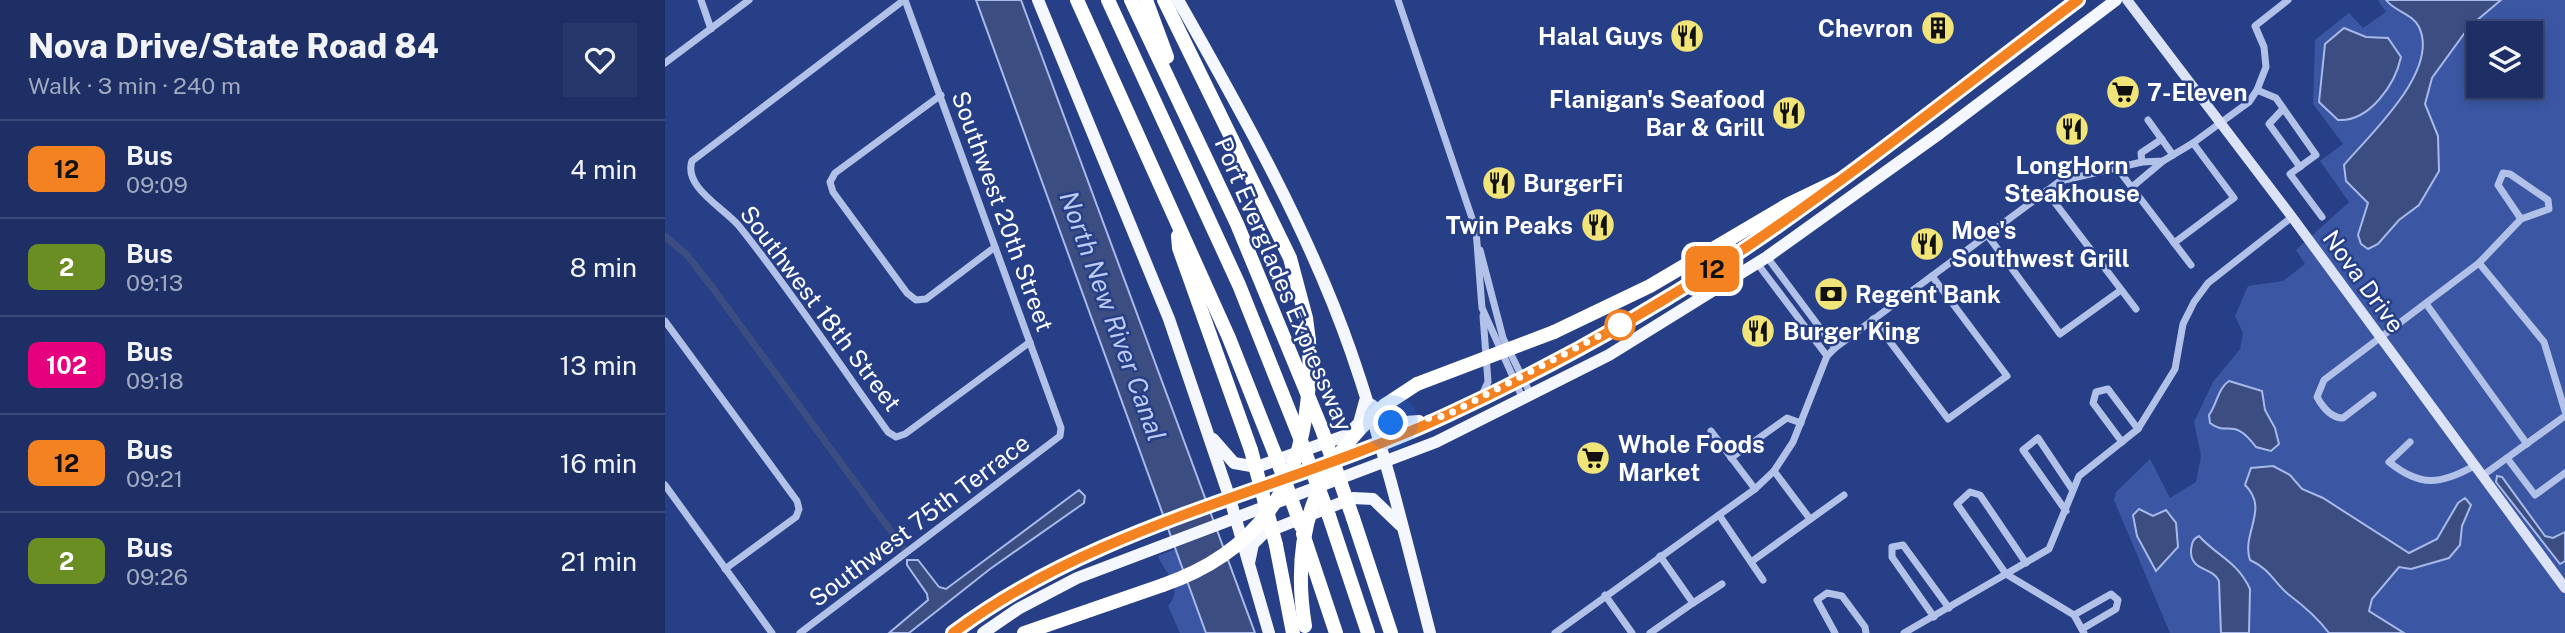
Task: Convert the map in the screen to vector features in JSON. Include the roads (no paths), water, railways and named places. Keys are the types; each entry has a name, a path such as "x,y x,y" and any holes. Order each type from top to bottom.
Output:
{"highway":[{"path":"1077,0 1178,221 1275,454 1336,633"},
{"path":"1108,0 1233,273 1302,444 1368,633"},
{"name":"Port Everglades Expressway","path":"1132,0 1247,248 1321,427 1391,633"},
{"path":"1146,0 1201,147"},
{"path":"1024,633 1203,570 1231,551 1270,512 1296,464 1303,439 1308,408 1309,341 1306,318 1290,258 1164,0"},
{"path":"1302,631 1300,571 1310,510 1338,454 1361,426 1385,405 1417,384 1554,332 1650,286 1789,204 1841,179"},
{"path":"1178,221 1179,248 1251,450 1302,631"}],"main road":[{"path":"1038,0 1169,319 1230,499 1269,633"},
{"path":"1178,0 1253,138 1314,262 1351,350 1380,443 1430,633"},
{"path":"953,633 1011,593 1071,560 1445,416 1518,380 1673,294 1753,243 2078,0"},
{"path":"983,633 1018,609 1077,578 1235,521 1449,436 1632,342 1762,260 1940,133 2116,0"},
{"path":"1208,433 1234,463 1257,467 1347,435 1359,423 1366,397"},
{"path":"1366,397 1383,419 1395,424 1445,416"},
{"path":"1249,570 1250,552 1258,537 1353,498 1373,499 1402,527"}],"street":[{"path":"701,0 711,29"},
{"path":"665,63 749,0"},
{"name":"Southwest 20th Street","path":"904,0 1061,428 1061,436"},
{"name":"Southwest 18th Street","path":"904,0 692,161 689,170 693,183 739,226 888,432 896,437 905,435 1030,342"},
{"path":"1398,0 1426,75 1477,239 1494,311 1518,380"},
{"name":"Nova Drive","path":"2127,0 2292,217 2565,588"},
{"path":"2132,187 2163,161 2193,143 2249,102 2257,90 2266,66 2264,47 2255,26 2288,0"},
{"path":"2257,90 2276,98 2316,155 2290,174 2322,217"},
{"path":"940,95 835,173 830,182 833,192 907,293 916,300 926,299 995,247"},
{"path":"2283,108 2269,124 2300,167"},
{"path":"2148,120 2173,155"},
{"path":"2142,162 2141,153 2162,139"},
{"path":"2174,243 2234,198 2193,143"},
{"path":"1555,633 1755,489 1774,471 1801,423 1827,356 1835,348 2046,191 2069,177 2142,162 2163,161"},
{"path":"2117,168 2191,265"},
{"path":"2373,395 2343,418 2337,418 2317,397 2324,380 2381,340 2479,263 2521,219 2545,213 2550,203 2510,174 2503,173 2498,185 2521,219"},
{"path":"2046,191 2136,309"},
{"path":"1904,633 2049,549 2079,476 2138,429 2175,369 2183,324 2208,283 2292,217"},
{"path":"1988,236 2060,334 2121,290"},
{"path":"1477,239 1488,383 1479,399"},
{"path":"1762,260 1835,348"},
{"path":"1762,260 1827,356"},
{"path":"2479,263 2544,342 2565,411"},
{"path":"1873,319 1948,419 2007,376 1932,276"},
{"path":"2427,305 2527,444"},
{"path":"1482,308 1527,397"},
{"path":"665,321 797,501 799,509 796,517 726,569"},
{"path":"2122,442 2093,404 2097,392 2108,389 2138,429"},
{"path":"2482,476 2565,416"},
{"path":"1731,458 1787,418 1801,423"},
{"path":"1711,431 1755,489"},
{"name":"Southwest 75th Terrace","path":"800,633 1061,436"},
{"path":"2066,511 2023,450 2038,438 2072,489"},
{"path":"2410,442 2389,462 2411,479 2420,481 2454,478 2474,466"},
{"path":"2507,458 2535,495 2565,473"},
{"path":"1774,471 1810,520"},
{"path":"665,485 772,633"},
{"path":"2026,563 1980,495 1970,492 1957,504 2006,574 2074,615 2083,632 2116,609 2118,600 2111,594 2074,615"},
{"path":"1751,562 1844,495"},
{"path":"1719,515 1763,580"},
{"path":"1934,617 1892,557 1892,547 1903,545 1949,608"},
{"path":"1660,556 1693,603"},
{"path":"1650,633 1722,583"},
{"path":"1835,633 1817,600 1827,593 1842,596 1867,633"},
{"path":"1605,595 1632,633"}],"water":[{"name":"North New River Canal","path":"976,0 1021,0 1255,633 1206,633"},
{"path":"2386,0 2501,0 2476,21 2466,21 2466,31 2432,78 2425,104 2438,136 2439,171 2419,205 2399,220 2378,244 2368,249 2361,244 2358,235 2368,203 2346,181 2344,165 2399,101 2420,63 2423,44 2419,27 2408,15"},
{"path":"2344,28 2366,37 2388,38 2401,57 2393,79 2379,100 2360,115 2338,120 2319,102 2325,44"},
{"path":"2229,381 2262,391 2265,410 2275,428 2279,444 2271,451 2256,447 2236,429 2216,427 2210,423 2209,415 2222,388"},
{"path":"2273,466 2290,475 2302,489 2323,498 2409,553 2437,539 2458,503 2465,498 2471,505 2462,526 2460,545 2449,558 2411,569 2399,567 2372,599 2369,611 2404,633 2329,633 2267,571 2250,560 2248,550 2255,503 2245,485 2251,468"},
{"path":"2497,476 2502,477 2545,536 2553,538 2565,532 2565,561 2560,564 2496,482"},
{"path":"1079,490 1085,496 1084,503 990,569 909,633 889,633 928,600 927,594 907,565 907,560 918,560 939,587 946,589"},
{"path":"2139,509 2153,516 2166,510 2176,523 2178,547 2156,571 2137,536 2133,515"},
{"path":"2199,536 2233,565 2250,589 2249,633 2221,633 2219,581 2212,573 2198,566 2192,557 2192,543"}],"waterway":[{"path":"665,236 688,256 715,291 904,549"}],"place":[{"name":"Chevron","path":"1938,28"},
{"name":"Halal Guys","path":"1687,36"},
{"name":"7-Eleven","path":"2123,92"},
{"name":"Flanigan's Seafood Bar & Grill","path":"1789,113"},
{"name":"LongHorn Steakhouse","path":"2072,129"},
{"name":"BurgerFi","path":"1499,183"},
{"name":"Twin Peaks","path":"1598,225"},
{"name":"Moe's Southwest Grill","path":"1927,244"},
{"name":"Regent Bank","path":"1831,294"},
{"name":"Burger King","path":"1758,331"},
{"name":"Whole Foods Market","path":"1593,458"}]}
